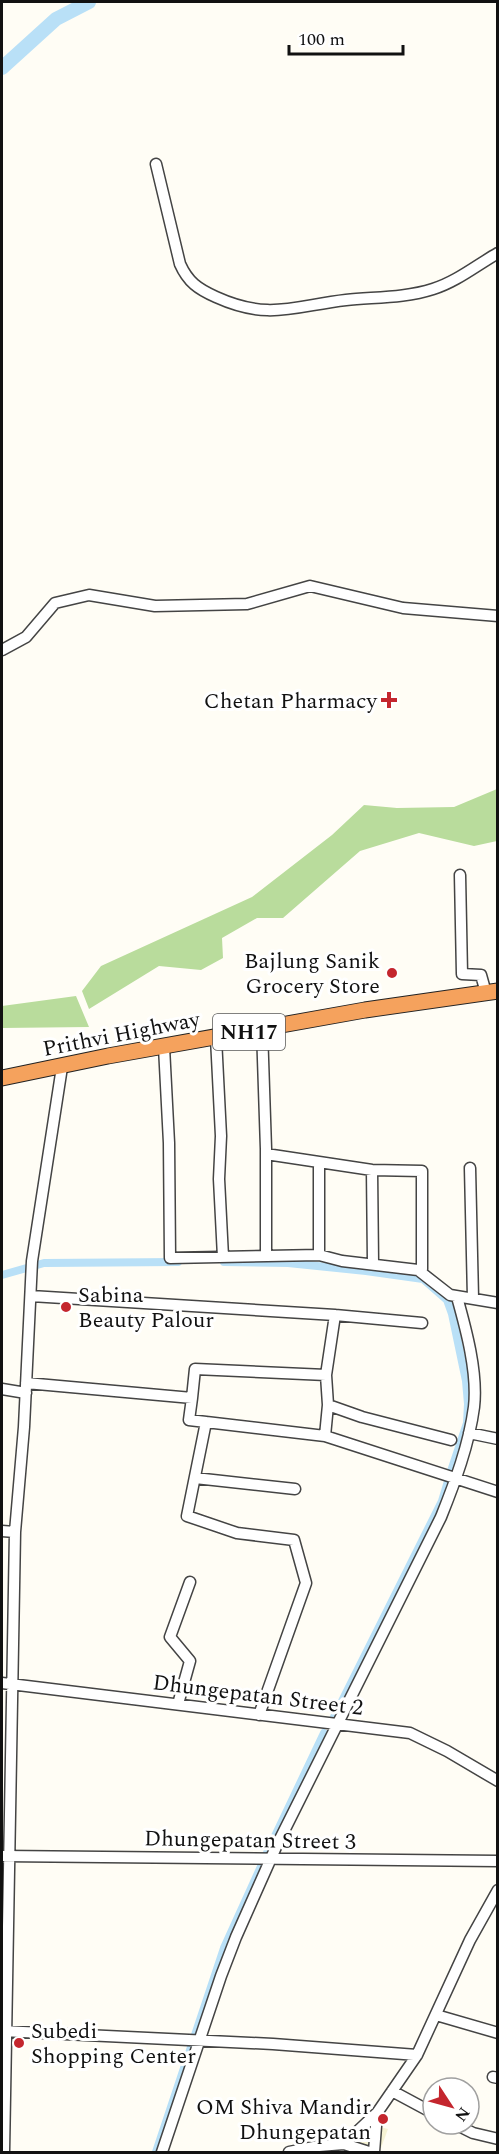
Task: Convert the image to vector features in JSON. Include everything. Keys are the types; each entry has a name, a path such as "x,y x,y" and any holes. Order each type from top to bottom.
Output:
{"highway":[{"name":"Prithvi Highway","path":"2,1078 108,1056 365,1010 492,992"}],"street":[{"path":"156,164 180,264 187,279 200,290 252,311 287,310 344,301 402,296 431,290 444,285 498,253"},
{"path":"2,650 26,637 55,603 89,595 156,606 247,604 310,586 403,608 498,616"},
{"path":"460,875 462,974 481,975 492,992"},
{"path":"262,1029 266,1256"},
{"path":"216,1038 221,1136 219,1179 223,1257"},
{"path":"164,1047 169,1143 170,1258 319,1255 342,1261 418,1270 444,1291 457,1297 498,1303"},
{"path":"4,2152 7,1683 15,1532 26,1388 32,1261 62,1067"},
{"path":"266,1154 372,1170 422,1170 422,1269 418,1270"},
{"path":"319,1162 319,1255"},
{"path":"470,1168 473,1298"},
{"path":"372,1170 373,1263"},
{"path":"30,1296 335,1315 422,1323"},
{"path":"162,2152 195,2040 232,1947 271,1860 441,1517 456,1478 469,1433 474,1405 472,1370 457,1297"},
{"path":"325,1436 328,1405 326,1375 335,1315"},
{"path":"326,1375 195,1369 189,1420 325,1436 498,1492"},
{"path":"2,1389 26,1388 192,1398"},
{"path":"328,1405 362,1417 451,1440"},
{"path":"206,1422 187,1516 237,1533 294,1540 306,1583 259,1715"},
{"path":"469,1433 498,1439"},
{"path":"195,1478 295,1489"},
{"path":"2,1531 15,1532"},
{"path":"178,1704 190,1661 170,1637 190,1582"},
{"name":"Dhungepatan Street 2","path":"7,1683 410,1733 447,1751 498,1781"},
{"name":"Dhungepatan Street 3","path":"6,1856 498,1861"},
{"path":"344,2144 377,2113 417,2055 470,1940 498,1890"},
{"path":"436,2015 498,2033"},
{"path":"4,2031 273,2044 417,2055"},
{"path":"392,2091 421,2107"},
{"path":"374,2152 377,2113"},
{"path":"481,2135 498,2139"},
{"path":"289,2152 344,2144 369,2152"}],"shaded area":[{"path":"365,2123 388,2129 381,2148 357,2144"}],"green space":[{"path":"497,789 497,841 474,846 419,833 360,851 283,918 257,918 222,938 223,958 201,970 159,966 89,1009 82,991 101,966 252,897 332,835 364,805 397,808 454,807"},
{"path":"76,996 89,1027 2,1028 2,1006"}],"waterway":[{"path":"2,68 56,19 89,2"},
{"path":"2,1275 44,1263 178,1262"},
{"path":"224,1262 288,1263 423,1279 447,1300 466,1381 468,1404 467,1423 451,1471"},
{"path":"332,1721 442,1501 449,1478"},
{"path":"266,1855 324,1733"},
{"path":"156,2152 224,1948 263,1862"}],"place":[{"name":"Chetan Pharmacy","path":"389,700"},
{"name":"Bajlung Sanik Grocery Store","path":"392,973"},
{"name":"Sabina Beauty Palour","path":"66,1307"},
{"name":"Subedi Shopping Center","path":"19,2043"},
{"name":"OM Shiva Mandir Dhungepatan","path":"383,2119"}]}
